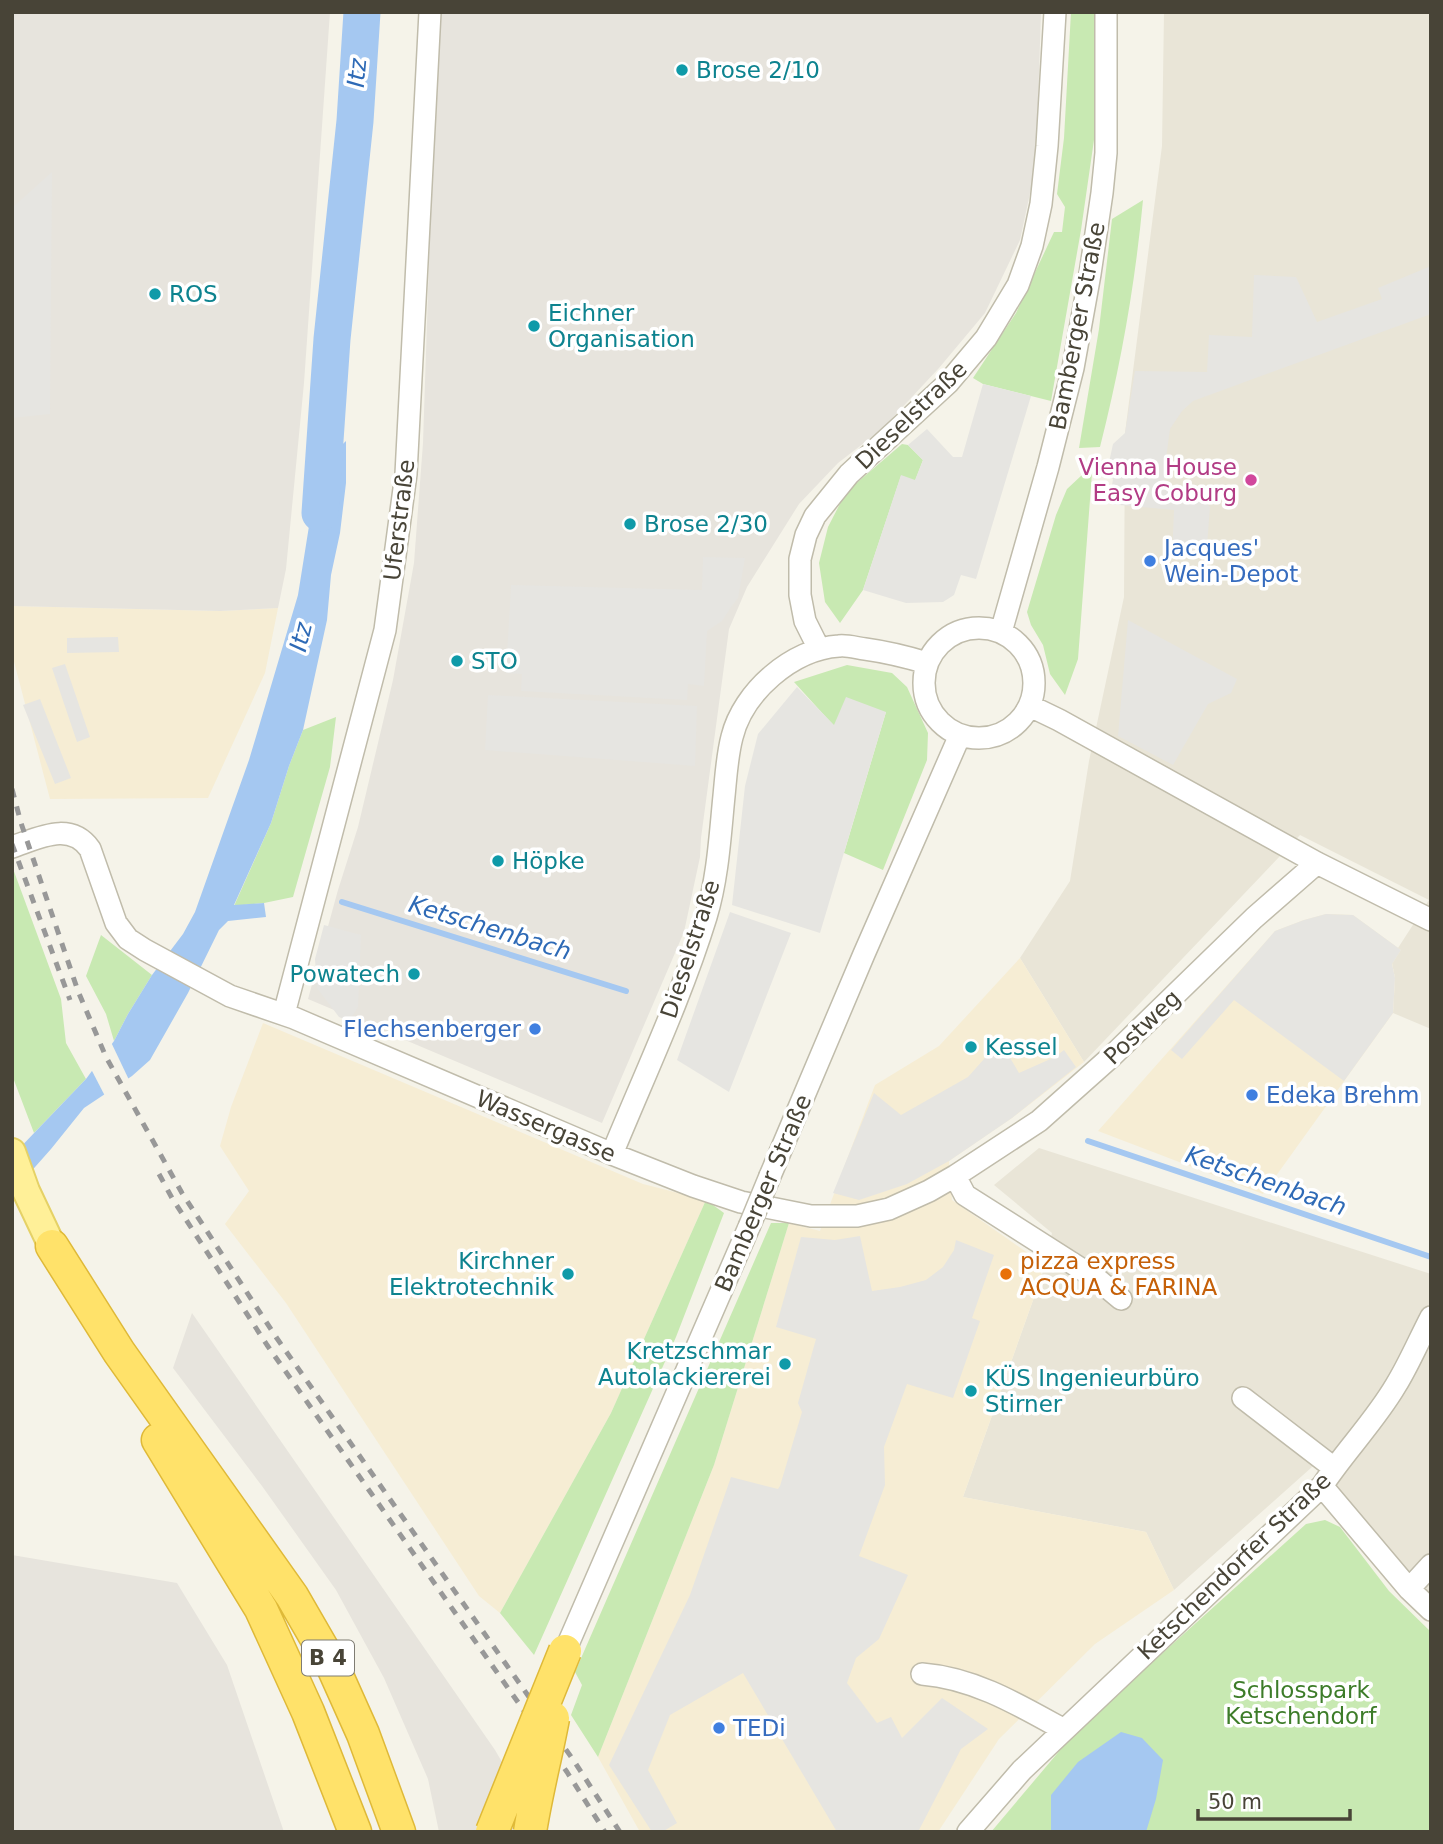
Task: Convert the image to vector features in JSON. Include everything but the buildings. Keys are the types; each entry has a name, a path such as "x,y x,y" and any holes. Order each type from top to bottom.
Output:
{"highway":[{"name":"B 4","path":"52,1246 82,1311 109,1360 261,1609 308,1712 355,1832"},
{"name":"B 4","path":"52,1246 127,1362 292,1596 333,1668 363,1734 399,1832"},
{"path":"492,1832 565,1651"},
{"path":"530,1832 565,1651"}],"main road":[{"name":"B 4","path":"12,1152 26,1191 52,1246"}],"street":[{"name":"Uferstraße","path":"284,1014 385,630 406,474 430,12"},
{"name":"Dieselstraße","path":"819,649 806,621 800,595 800,559 806,535 815,516 849,474 948,383 986,338 1018,285 1032,246 1041,204 1055,12"},
{"name":"Bamberger Straße","path":"1001,632 1073,368 1090,274 1105,153 1105,12"},
{"path":"979,628 1001,632 1019,644 1031,663 1035,685 1030,706 1018,723 1001,735 980,739 960,735 941,723 928,706 924,684 928,663 939,644 957,632 979,628"},
{"name":"Dieselstraße","path":"612,1154 671,1011 706,916 719,858 728,755 738,719 755,693 776,672 792,660 819,649 841,645 899,654 928,663"},
{"path":"1030,706 1317,863 1431,920"},
{"name":"Bamberger Straße","path":"565,1651 960,735"},
{"name":"Wassergasse","path":"12,847 51,834 70,834 85,841 116,923 128,939 145,950 230,996 284,1014 693,1186 741,1202 811,1216 857,1216 889,1209 956,1176"},
{"name":"Postweg","path":"956,1176 1039,1121 1112,1056 1254,918 1317,863"},
{"path":"956,1176 965,1195 1097,1279 1121,1299"},
{"name":"Ketschendorfer Straße","path":"968,1832 1021,1770 1322,1486 1396,1386 1431,1317"},
{"path":"1243,1398 1334,1468"},
{"path":"1322,1486 1409,1589 1431,1610"},
{"path":"1409,1589 1431,1565"},
{"path":"922,1674 942,1676 974,1685 1063,1730"}],"shaded area":[{"name":"ROS","path":"12,12 330,12 304,383 286,569 278,608 220,611 12,606"},
{"path":"441,12 1041,12 1036,165 1020,240 985,313 939,368 882,429 838,463 799,504 747,587 729,629 700,857 684,932 602,1123 308,999 358,827 393,680 414,563 423,443 433,141"},
{"path":"1164,12 1431,12 1431,1029 1393,1013 1395,978 1392,963 1398,948 1429,900 1300,835 1084,1062 1020,958 1070,881 1089,761 1124,597 1125,433 1162,146"},
{"path":"52,172 50,414 12,418 12,208"},
{"path":"1431,266 1431,314 1193,401 1182,411 1170,429 1164,488 1189,490 1202,495 1210,507 1206,558 1172,557 1174,510 1109,504 1113,479 1107,472 1113,444 1125,433 1135,371 1207,372 1209,335 1252,337 1254,275 1296,277 1317,322 1382,299 1378,288"},
{"path":"983,384 1031,396 976,579 961,575 954,595 943,602 906,603 863,590 901,475 915,480 923,460 908,445 927,429 953,457 962,457"},
{"path":"703,557 745,558 738,598 722,621 707,631 704,686 688,684 687,700 521,691 522,674 506,673 511,585 702,590"},
{"path":"12,606 220,611 278,608 265,673 208,798 50,799 12,654"},
{"path":"1128,620 1237,679 1231,693 1208,704 1173,765 1118,736"},
{"path":"118,637 119,652 67,653 67,638"},
{"path":"65,664 90,737 77,742 52,668"},
{"path":"797,687 834,725 846,697 886,712 820,933 732,905 745,786 758,734"},
{"path":"488,695 697,706 695,766 485,750"},
{"path":"40,699 71,778 55,784 23,705"},
{"path":"730,912 791,933 729,1092 677,1060"},
{"path":"1326,914 1353,915 1401,950 1392,964 1395,978 1393,1013 1263,1194 1098,1131 1275,931"},
{"path":"1326,914 1353,915 1401,950 1392,964 1395,978 1393,1013 1344,1081 1234,1000 1182,1059 1171,1050 1275,931"},
{"path":"324,925 361,935 358,1007 349,1021 339,1017 317,988 315,959"},
{"path":"1020,958 1084,1062 1012,1118 949,1161 952,1200 1032,1256 1042,1275 963,1497 1146,1532 1174,1590 1095,1644 999,1739 938,1832 640,1832 598,1757 714,1465 789,1223 820,1231 875,1085 939,1046"},
{"path":"263,1023 643,1184 706,1200 611,1413 500,1613 479,1596 286,1303 225,1224 249,1191 220,1146 231,1107"},
{"path":"1000,1041 1019,1073 1055,1057 1064,1050 1076,1067 1012,1118 949,1161 907,1184 859,1200 833,1193 874,1093 901,1115 968,1077"},
{"path":"1039,1148 1431,1274 1431,1599 1336,1496 1321,1459 1174,1590 1146,1532 963,1497 1042,1275 1052,1233 994,1185"},
{"path":"860,1236 872,1291 926,1280 943,1267 954,1250 956,1240 994,1255 972,1318 980,1321 953,1398 907,1384 884,1447 885,1485 859,1556 908,1575 879,1639 856,1658 847,1683 877,1723 891,1717 902,1738 942,1698 988,1729 961,1749 918,1832 837,1832 743,1673 670,1715 648,1770 677,1823 662,1832 652,1832 609,1765 690,1595 731,1477 778,1489 780,1486 802,1412 798,1403 816,1339 776,1327 801,1237 835,1240"},
{"path":"192,1313 495,1750 543,1832 439,1832 428,1779 384,1678 336,1590 173,1368"},
{"path":"12,1555 177,1583 227,1665 284,1832 12,1832"}],"green space":[{"path":"1071,12 1095,12 1096,126 1051,401 983,384 973,378 1016,313 1054,232 1062,232 1065,207 1057,194 1064,138"},
{"path":"1143,200 1126,324 1100,447 1079,448 1099,329 1112,219"},
{"path":"902,444 908,445 923,460 915,481 901,476 863,590 840,623 825,602 819,563 828,527 846,492"},
{"path":"1092,473 1078,659 1065,695 1050,674 1043,645 1027,612 1056,515 1067,489 1082,475"},
{"path":"847,665 892,673 907,687 928,733 927,760 883,870 844,853 886,712 834,726 794,682"},
{"path":"336,717 330,767 293,897 234,906 271,823 303,730"},
{"path":"12,866 61,999 66,1043 86,1079 34,1133 12,1075"},
{"path":"101,935 152,975 114,1041 106,1014 86,976"},
{"path":"706,1200 724,1213 676,1337 534,1655 500,1613 611,1413"},
{"path":"771,1223 789,1223 714,1465 598,1757 571,1715 582,1685 575,1672"},
{"name":"Schlosspark Ketschendorf","path":"1325,1520 1340,1527 1389,1591 1431,1632 1431,1832 991,1832 1077,1730 1306,1524"}],"water":[{"path":"346,441 346,483 340,533 331,575 327,620 303,730 271,823 234,905 264,903 266,917 228,921 219,930 188,993 150,1060 132,1076 84,1108 12,1193 12,1156 86,1079 114,1041 152,975 183,934 195,912 249,760 298,595 313,501 310,475"},
{"path":"1121,1732 1142,1738 1163,1760 1156,1799 1146,1832 1051,1832 1051,1795 1078,1762"}],"pier":[{"path":"110,1040 130,1082 106,1098 90,1067"}],"waterway":[{"name":"Itz","path":"320,513 332,339 355,121 362,12"},
{"name":"Ketschenbach","path":"342,902 626,991"},
{"name":"Ketschenbach","path":"1088,1141 1431,1257"}],"railway":[{"path":"12,789 78,991 106,1057 182,1193 276,1337 574,1761 620,1832"},
{"path":"12,844 70,1000"},
{"path":"159,1174 267,1345 567,1772 605,1832"}],"place":[{"name":"Brose 2/10","path":"682,70"},
{"name":"ROS","path":"155,294"},
{"name":"Eichner Organisation","path":"534,326"},
{"name":"Vienna House Easy Coburg","path":"1251,480"},
{"name":"Brose 2/30","path":"630,524"},
{"name":"Jacques' Wein-Depot","path":"1150,561"},
{"name":"STO","path":"457,661"},
{"name":"Höpke","path":"498,861"},
{"name":"Powatech","path":"414,974"},
{"name":"Flechsenberger","path":"535,1029"},
{"name":"Kessel","path":"971,1047"},
{"name":"Edeka Brehm","path":"1252,1095"},
{"name":"Kirchner Elektrotechnik","path":"568,1274"},
{"name":"pizza express ACQUA & FARINA","path":"1006,1274"},
{"name":"Kretzschmar Autolackiererei","path":"785,1364"},
{"name":"KÜS Ingenieurbüro Stirner","path":"971,1391"},
{"name":"TEDi","path":"719,1728"}]}
